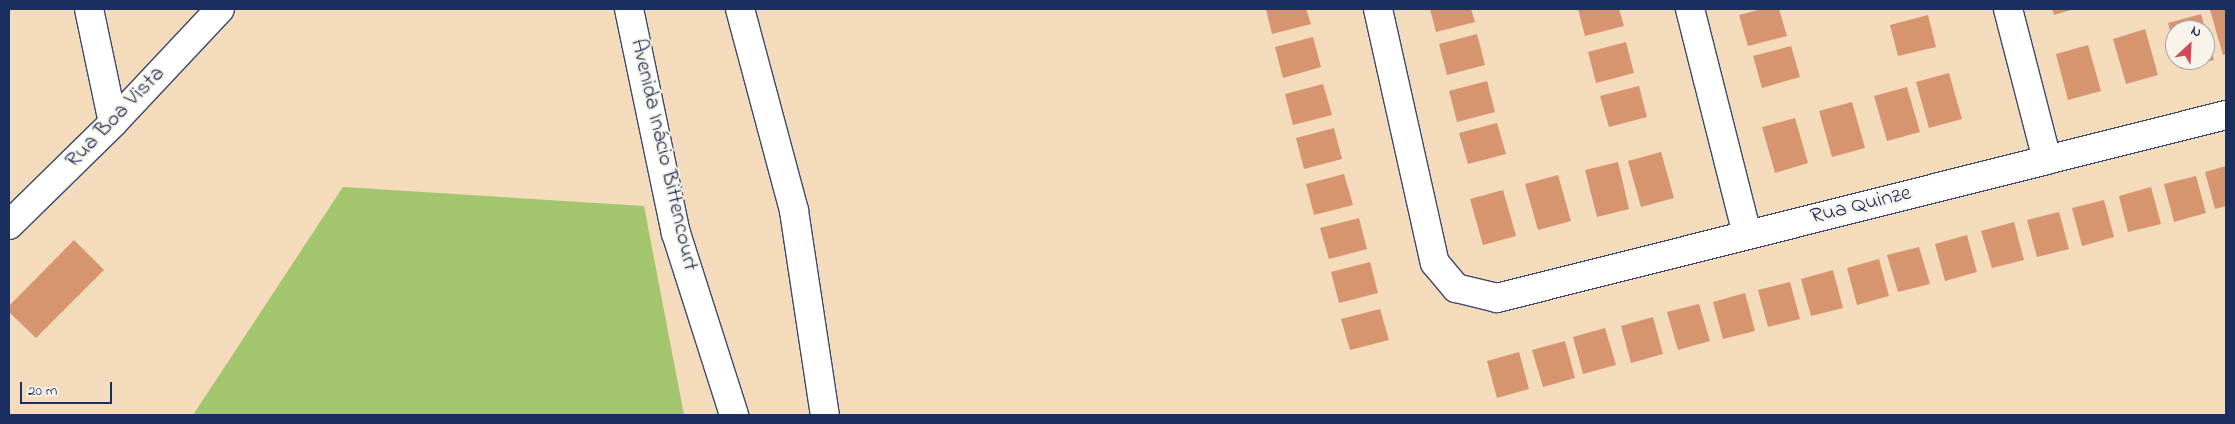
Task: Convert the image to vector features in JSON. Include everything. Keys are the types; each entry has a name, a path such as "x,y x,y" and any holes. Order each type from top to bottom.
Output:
{"street":[{"path":"89,9 114,123"},
{"name":"Rua Boa Vista","path":"9,225 114,123 220,9"},
{"name":"Avenida Inácio Bittencourt","path":"629,9 676,233 734,415"},
{"path":"740,9 794,212 825,415"},
{"name":"Rua Quinze","path":"1378,9 1435,263 1456,288 1496,298 2226,114"},
{"path":"1690,9 1747,234"},
{"path":"2008,9 2046,160"}],"green space":[{"path":"343,187 644,206 684,415 193,415"}],"building":[{"path":"1266,9 1306,9 1311,24 1272,34"},
{"path":"1430,9 1471,9 1475,22 1436,32"},
{"path":"1578,9 1619,9 1624,26 1585,36"},
{"path":"1762,9 1779,9 1787,36 1748,46 1739,15"},
{"path":"2052,9 2074,9 2054,15"},
{"path":"2226,9 2226,54 2223,55 2215,27 2215,20 2213,20 2210,10"},
{"path":"2201,14 2203,20 2179,20"},
{"path":"1928,15 1936,47 1898,56 1890,25"},
{"path":"2145,29 2158,75 2126,84 2113,39"},
{"path":"1477,34 1485,65 1447,75 1439,44"},
{"path":"1313,37 1321,67 1283,78 1275,47"},
{"path":"1626,42 1634,73 1596,83 1588,52"},
{"path":"2088,45 2101,91 2068,100 2056,54"},
{"path":"1791,46 1800,77 1762,88 1753,56"},
{"path":"1949,73 1962,119 1929,128 1916,82"},
{"path":"1487,81 1495,112 1457,122 1449,91"},
{"path":"1323,84 1332,115 1293,125 1285,94"},
{"path":"1639,86 1647,117 1609,127 1600,96"},
{"path":"1907,87 1920,132 1887,141 1874,96"},
{"path":"1852,102 1865,148 1832,157 1819,111"},
{"path":"1795,118 1808,163 1775,173 1762,127"},
{"path":"1497,123 1506,154 1468,164 1459,133"},
{"path":"1334,128 1342,159 1304,169 1296,138"},
{"path":"1661,152 1674,198 1641,207 1628,161"},
{"path":"1618,162 1629,209 1597,217 1585,170"},
{"path":"2226,166 2226,206 2215,209 2205,172"},
{"path":"1344,174 1353,205 1314,215 1306,184"},
{"path":"1558,175 1571,221 1538,230 1525,184"},
{"path":"2196,176 2206,213 2174,222 2164,184"},
{"path":"2151,187 2161,224 2128,232 2119,196"},
{"path":"1503,190 1516,236 1483,245 1470,199"},
{"path":"2104,200 2114,237 2082,246 2072,208"},
{"path":"2059,212 2069,249 2037,257 2027,220"},
{"path":"1359,218 1367,249 1329,259 1320,228"},
{"path":"2014,222 2024,260 1992,268 1981,231"},
{"path":"1967,235 1977,272 1945,281 1935,244"},
{"path":"74,240 104,270 36,338 9,312 9,306"},
{"path":"1919,247 1930,284 1898,292 1887,255"},
{"path":"1879,259 1889,296 1857,305 1847,268"},
{"path":"1370,262 1378,293 1339,303 1331,272"},
{"path":"1833,270 1843,308 1811,316 1801,279"},
{"path":"1790,282 1800,319 1768,327 1758,290"},
{"path":"1745,293 1755,331 1723,339 1713,302"},
{"path":"1699,304 1710,341 1678,350 1667,312"},
{"path":"1380,309 1389,340 1350,350 1341,319"},
{"path":"1653,317 1663,354 1631,363 1621,326"},
{"path":"1605,328 1616,365 1583,374 1573,337"},
{"path":"1565,341 1575,378 1543,387 1532,350"},
{"path":"1519,352 1529,389 1497,398 1487,361"}]}
